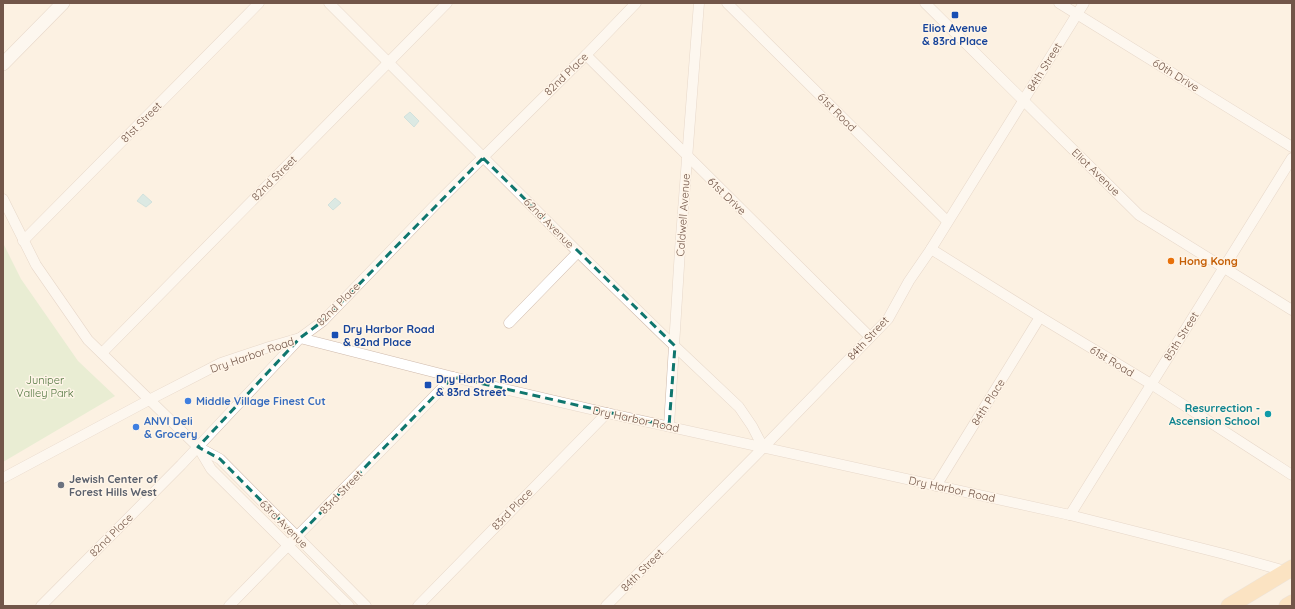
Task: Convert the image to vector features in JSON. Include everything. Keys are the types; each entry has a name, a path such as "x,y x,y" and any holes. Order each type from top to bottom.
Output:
{"main road":[{"path":"1229,606 1290,571"},
{"path":"1287,606 1292,603"}],"street":[{"path":"3,64 63,3"},
{"name":"81st Street","path":"24,241 258,3"},
{"name":"62nd Avenue","path":"329,3 578,252 739,407 752,426 763,447"},
{"name":"82nd Street","path":"102,353 447,3"},
{"name":"82nd Place","path":"41,606 198,447 300,338 323,321 433,207 586,55 636,3"},
{"name":"Caldwell Avenue","path":"669,426 699,3"},
{"name":"61st Road","path":"727,3 947,222"},
{"name":"60th Drive","path":"1059,3 1292,147"},
{"name":"84th Street","path":"606,606 888,319 909,280 931,249 1084,3"},
{"name":"Eliot Avenue","path":"929,5 1023,101 1140,215 1292,310"},
{"name":"61st Drive","path":"586,55 870,337"},
{"name":"85th Street","path":"1070,515 1292,158"},
{"name":"63rd Avenue","path":"3,200 36,265 88,340 198,447 220,459 366,606"},
{"name":"61st Road","path":"931,249 1151,384 1292,475"},
{"path":"509,323 578,252"},
{"name":"84th Place","path":"936,486 1040,317"},
{"name":"Dry Harbor Road","path":"3,478 149,400 221,364 300,338 453,377 607,413 1070,515 1290,571"},
{"name":"83rd Street","path":"229,606 453,377"},
{"name":"83rd Place","path":"418,606 607,413"},
{"name":"63rd Avenue","path":"198,447 211,469 349,606"}],"highlighted area":[{"path":"483,158 675,346 669,426 453,377 297,537 220,459 198,447 300,338 323,321"}],"green space":[{"name":"Juniper Valley Park","path":"3,243 21,279 78,361 115,396 3,462"}],"water":[{"path":"410,112 419,121 414,127 404,117"},
{"path":"143,194 152,202 146,207 137,201"},
{"path":"335,198 341,203 333,210 328,205"}],"place":[{"name":"Eliot Avenue & 83rd Place","path":"955,15"},
{"name":"Hong Kong","path":"1171,261"},
{"name":"Dry Harbor Road & 82nd Place","path":"335,335"},
{"name":"Dry Harbor Road & 83rd Street","path":"428,385"},
{"name":"Middle Village Finest Cut","path":"188,401"},
{"name":"Resurrection - Ascension School","path":"1268,414"},
{"name":"ANVI Deli & Grocery","path":"136,427"},
{"name":"Jewish Center of Forest Hills West","path":"61,485"}]}
